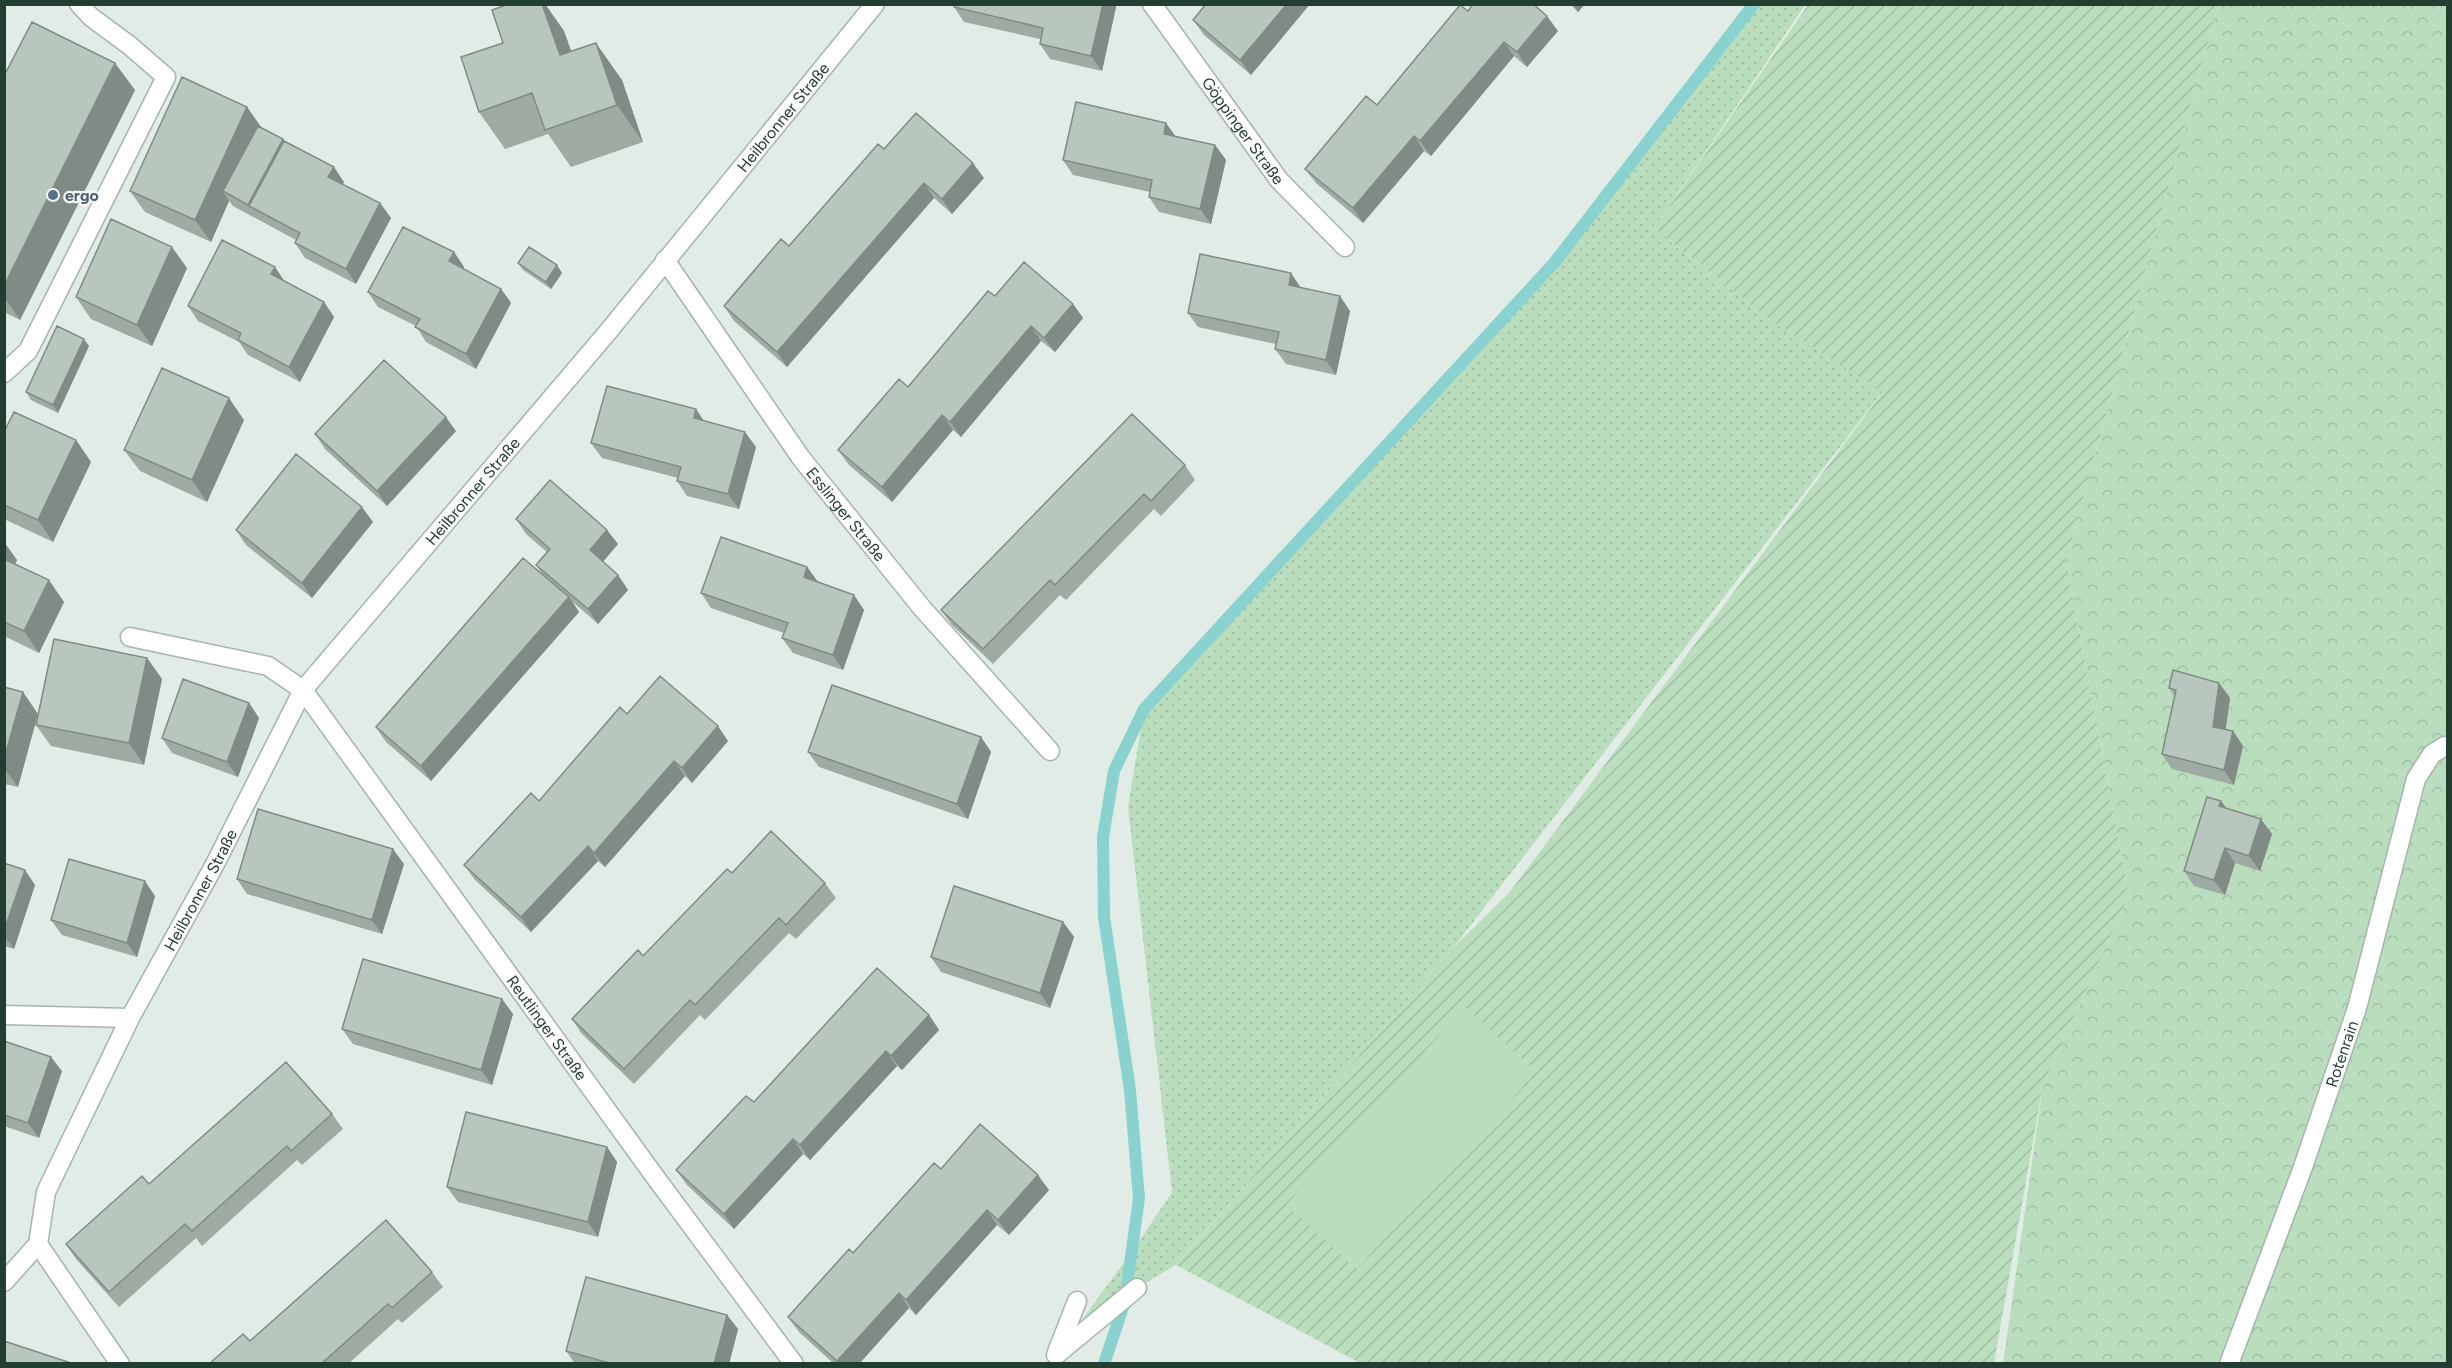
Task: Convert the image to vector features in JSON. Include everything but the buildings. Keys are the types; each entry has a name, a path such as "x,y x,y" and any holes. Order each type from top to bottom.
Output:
{"street":[{"path":"4,373 28,351 166,77 129,45 91,17 79,4"},
{"name":"Heilbronner Straße","path":"38,1244 46,1192 130,1018 215,864 303,690 607,333 875,4"},
{"name":"Göppinger Straße","path":"1152,4 1279,180 1345,247"},
{"name":"Esslinger Straße","path":"665,260 801,458 922,608 1050,751"},
{"name":"Reutlinger Straße","path":"130,637 268,666 303,690 653,1174 794,1364"},
{"name":"Rotenrain","path":"2229,1364 2303,1167 2357,1008 2416,779 2432,754 2445,746"},
{"path":"4,1015 130,1018"},
{"path":"4,1282 38,1244 120,1364"},
{"path":"1053,1359 1137,1288"},
{"path":"1053,1359 1077,1301"}],"green space":[{"path":"1755,5 1805,5 1654,228 1771,321 1883,391 1453,948 1176,1265 1137,1288 1056,1355 1131,1253 1172,1192 1128,807 1144,709 1554,263"},
{"path":"1808,5 2218,5 2066,561 2129,896 2043,1085 1994,1363 1360,1363 1176,1265 1453,948 1509,893 1883,392 1771,321 1654,228"},
{"path":"2218,5 2447,5 2447,1363 2003,1364 2043,1085 2129,896 2066,561"},
{"path":"1465,1007 1536,1072 1357,1269 1286,1205"}],"waterway":[{"path":"1104,1364 1125,1301 1139,1198 1130,1090 1104,917 1103,837 1114,771 1144,709 1554,263 1754,4"}],"place":[{"name":"ergo","path":"53,195"}]}
